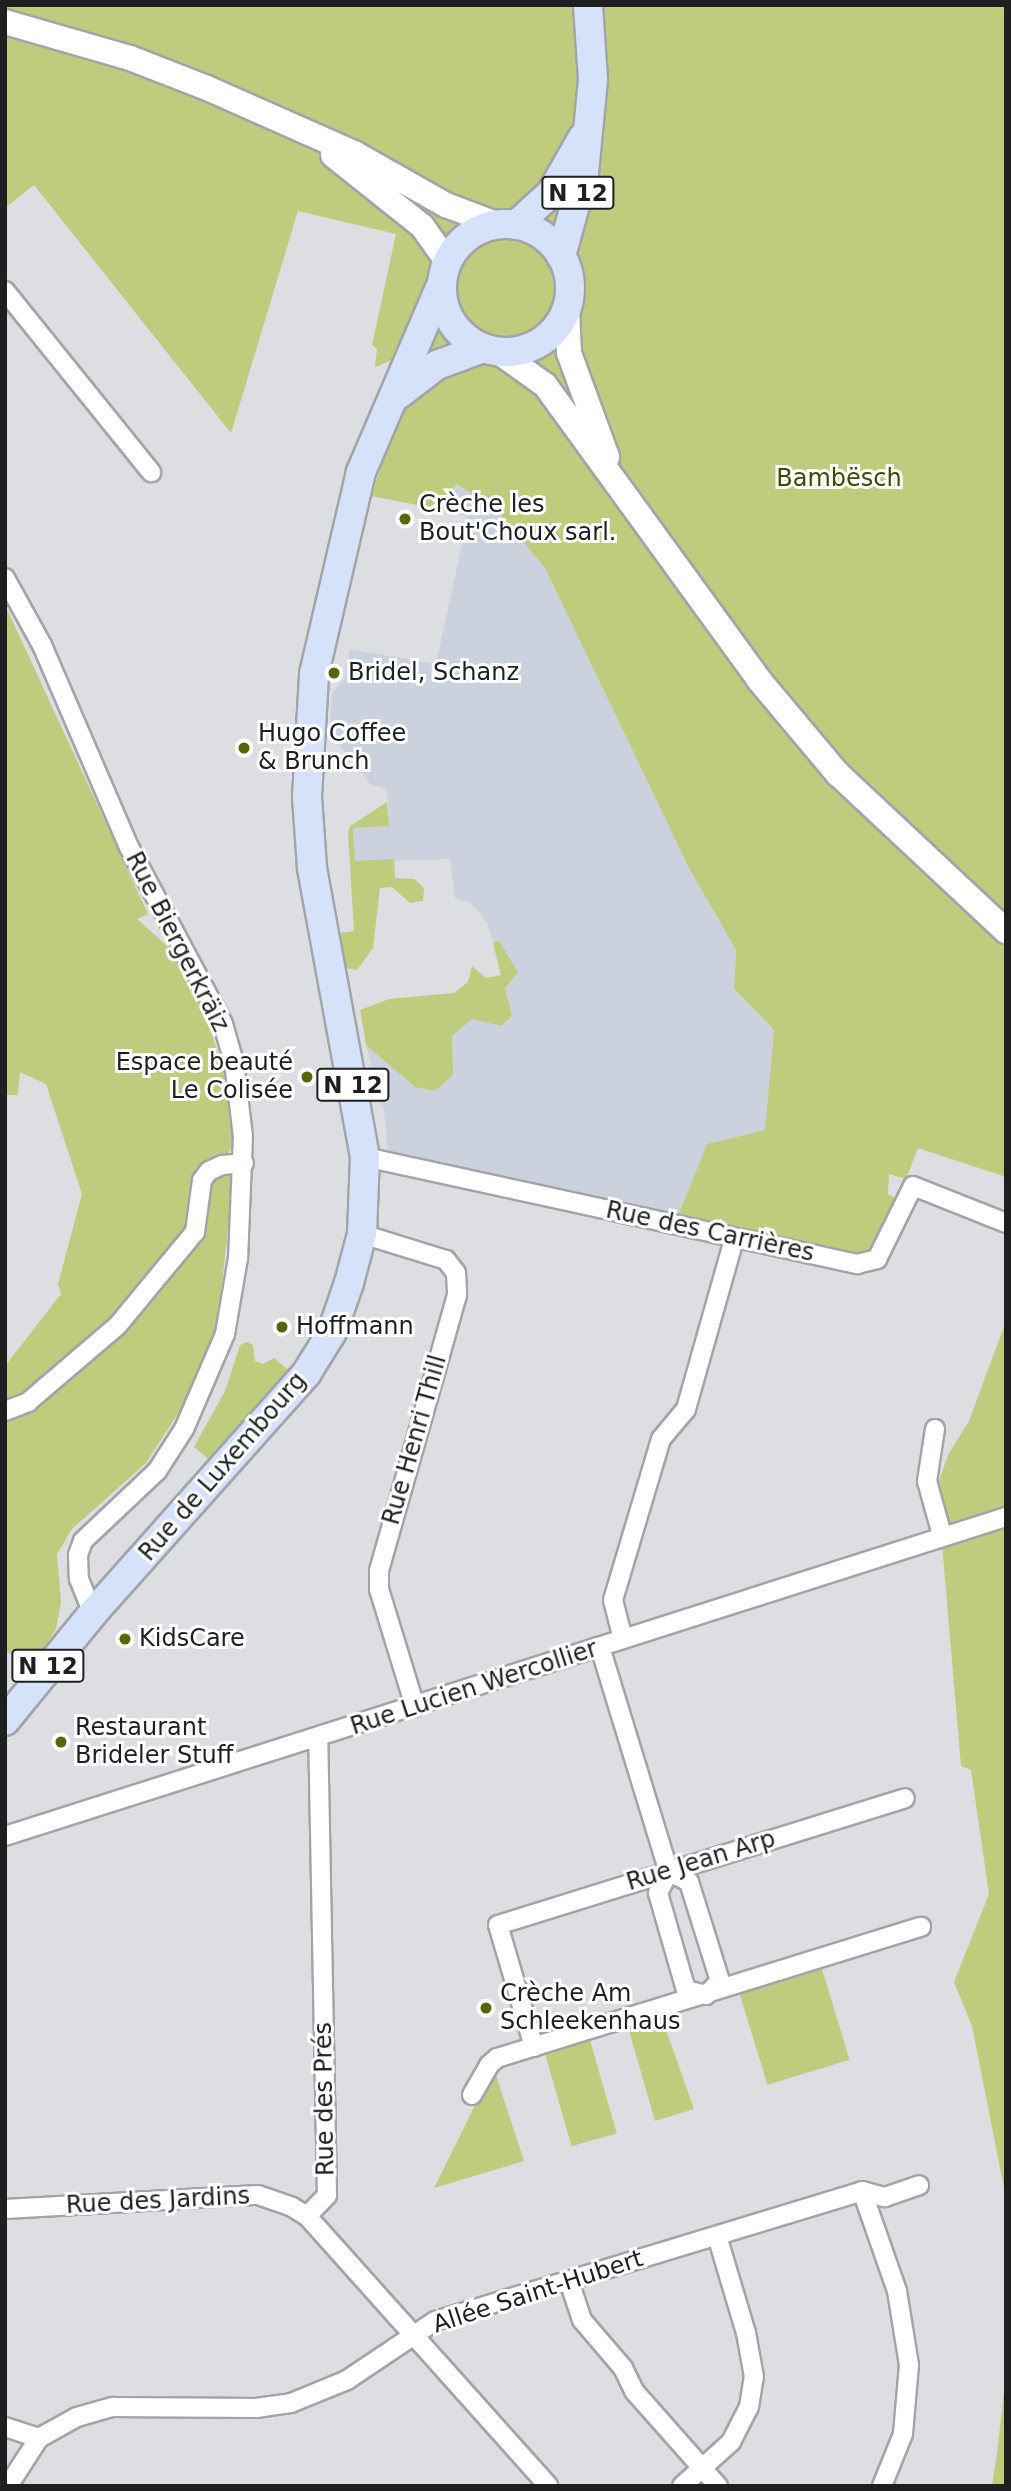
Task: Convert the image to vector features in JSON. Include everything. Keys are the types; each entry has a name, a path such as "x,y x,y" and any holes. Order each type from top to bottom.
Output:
{"main road":[{"name":"N 12","path":"561,256 584,173 593,79 588,5"},
{"path":"5,22 130,58 314,139 354,153 446,205 542,236 561,256 569,273 569,353 620,487"},
{"name":"N 12","path":"506,225 551,193 588,129"},
{"path":"314,139 422,226 444,273 452,324 545,385 759,680 838,774 1006,932"},
{"path":"444,273 467,237 506,225"},
{"name":"Rue de Luxembourg","path":"5,1721 93,1614 306,1374 332,1332 362,1234 365,1157 319,928 308,760 314,674 344,532 375,434 396,397 444,273"},
{"path":"492,350 533,347 559,325 567,310"},
{"name":"Rue de Luxembourg","path":"396,397 437,365 492,350"}],"street":[{"path":"5,291 151,472"},
{"name":"Rue Biergerkräiz","path":"5,578 42,646 128,847 223,1024 234,1062 244,1163 238,1258 225,1334 184,1429 157,1471 83,1541 78,1555 79,1579 93,1614"},
{"name":"Rue des Carrières","path":"365,1157 734,1240 868,1264 887,1244 913,1186 1006,1223"},
{"path":"5,1411 28,1402 118,1325 195,1232 202,1180 222,1164 244,1163"},
{"name":"Rue Henri Thill","path":"362,1234 446,1260 456,1273 457,1295 379,1571 379,1589 415,1707"},
{"path":"623,1639 614,1600 662,1439 686,1409 734,1240"},
{"path":"935,1429 927,1481 942,1535"},
{"name":"Rue Lucien Wercollier","path":"5,1836 415,1707 942,1535 1006,1517"},
{"path":"600,1647 668,1872 658,1893 687,1990 706,1995"},
{"name":"Rue des Prés","path":"307,2216 327,2195 318,1738"},
{"name":"Rue Jean Arp","path":"534,2047 498,1925 905,1798"},
{"path":"668,1872 689,1882 720,1981 706,1995"},
{"path":"472,2095 489,2065 534,2047 921,1927"},
{"name":"Allée Saint-Hubert","path":"39,2438 77,2417 113,2407 256,2408 291,2403 347,2380 435,2321 862,2190 885,2197 919,2185"},
{"path":"862,2190 897,2291 909,2365 903,2434 882,2486"},
{"name":"Rue des Jardins","path":"5,2209 258,2195 307,2216"},
{"path":"307,2216 548,2486"},
{"path":"682,2486 731,2442 741,2426 754,2377 746,2333 717,2236"},
{"path":"569,2281 582,2320 623,2368 634,2391 718,2486"},
{"path":"5,2427 39,2438 8,2486"}],"shaded area":[{"path":"457,484 498,511 545,568 689,868 736,950 734,990 774,1030 765,1130 707,1144 678,1216 516,1184 388,1151 384,1111 366,1045 415,1087 453,1075 452,1036 472,1018 501,1026 505,988 488,924 471,903 455,898 450,859 355,862 353,828 389,826 387,789 370,784 329,732 332,694 344,680 349,649 436,664 468,517 438,509"}],"green space":[{"name":"Bambësch","path":"5,5 1006,5 1006,1177 918,1148 906,1179 889,1174 888,1194 898,1199 873,1256 858,1259 773,1235 727,1229 721,1218 707,1227 683,1222 678,1216 707,1144 765,1130 774,1030 734,989 736,950 689,868 545,568 498,511 457,484 438,509 371,496 382,465 371,444 395,359 375,367 377,349 372,345 396,234 298,211 231,433 34,185 5,208"},
{"path":"5,605 148,914 137,919 175,953 195,985 223,1067 236,1140 222,1164 234,1175 217,1328 197,1384 146,1463 72,1529 57,1554 61,1602 56,1629 44,1648 30,1659 5,1652 5,1366 61,1294 58,1284 82,1194 46,1084 20,1072 18,1095 5,1095"},
{"path":"387,802 389,826 353,828 355,861 394,859 395,878 414,879 424,888 423,901 410,903 392,887 380,888 373,948 357,970 341,967 339,933 354,931 348,833 350,826"},
{"path":"499,941 518,972 505,988 512,1016 501,1026 472,1019 452,1036 453,1075 435,1091 415,1087 366,1045 360,1010 389,999 454,993 468,982 472,966 486,978 501,975 493,943"},
{"path":"1006,1321 1006,2198 972,2026 954,1982 989,1894 971,1770 961,1766 937,1486 948,1455 969,1421"},
{"path":"247,1342 253,1345 255,1361 263,1364 274,1358 290,1371 211,1461 194,1447 225,1391 240,1345"},
{"path":"821,1966 850,2060 767,2085 739,1991"},
{"path":"661,2016 694,2109 655,2121 628,2027"},
{"path":"590,2040 617,2133 572,2146 545,2053"},
{"path":"495,2072 524,2161 434,2188 487,2081"},
{"path":"1006,2375 1006,2486 992,2486 997,2453"}],"place":[{"name":"Crèche les Bout'Choux sarl.","path":"405,519"},
{"name":"Bridel, Schanz","path":"334,673"},
{"name":"Hugo Coffee & Brunch","path":"244,748"},
{"name":"Espace beauté Le Colisée","path":"307,1077"},
{"name":"Hoffmann","path":"282,1327"},
{"name":"KidsCare","path":"125,1639"},
{"name":"Restaurant Brideler Stuff","path":"61,1742"},
{"name":"Crèche Am Schleekenhaus","path":"486,2008"}]}
